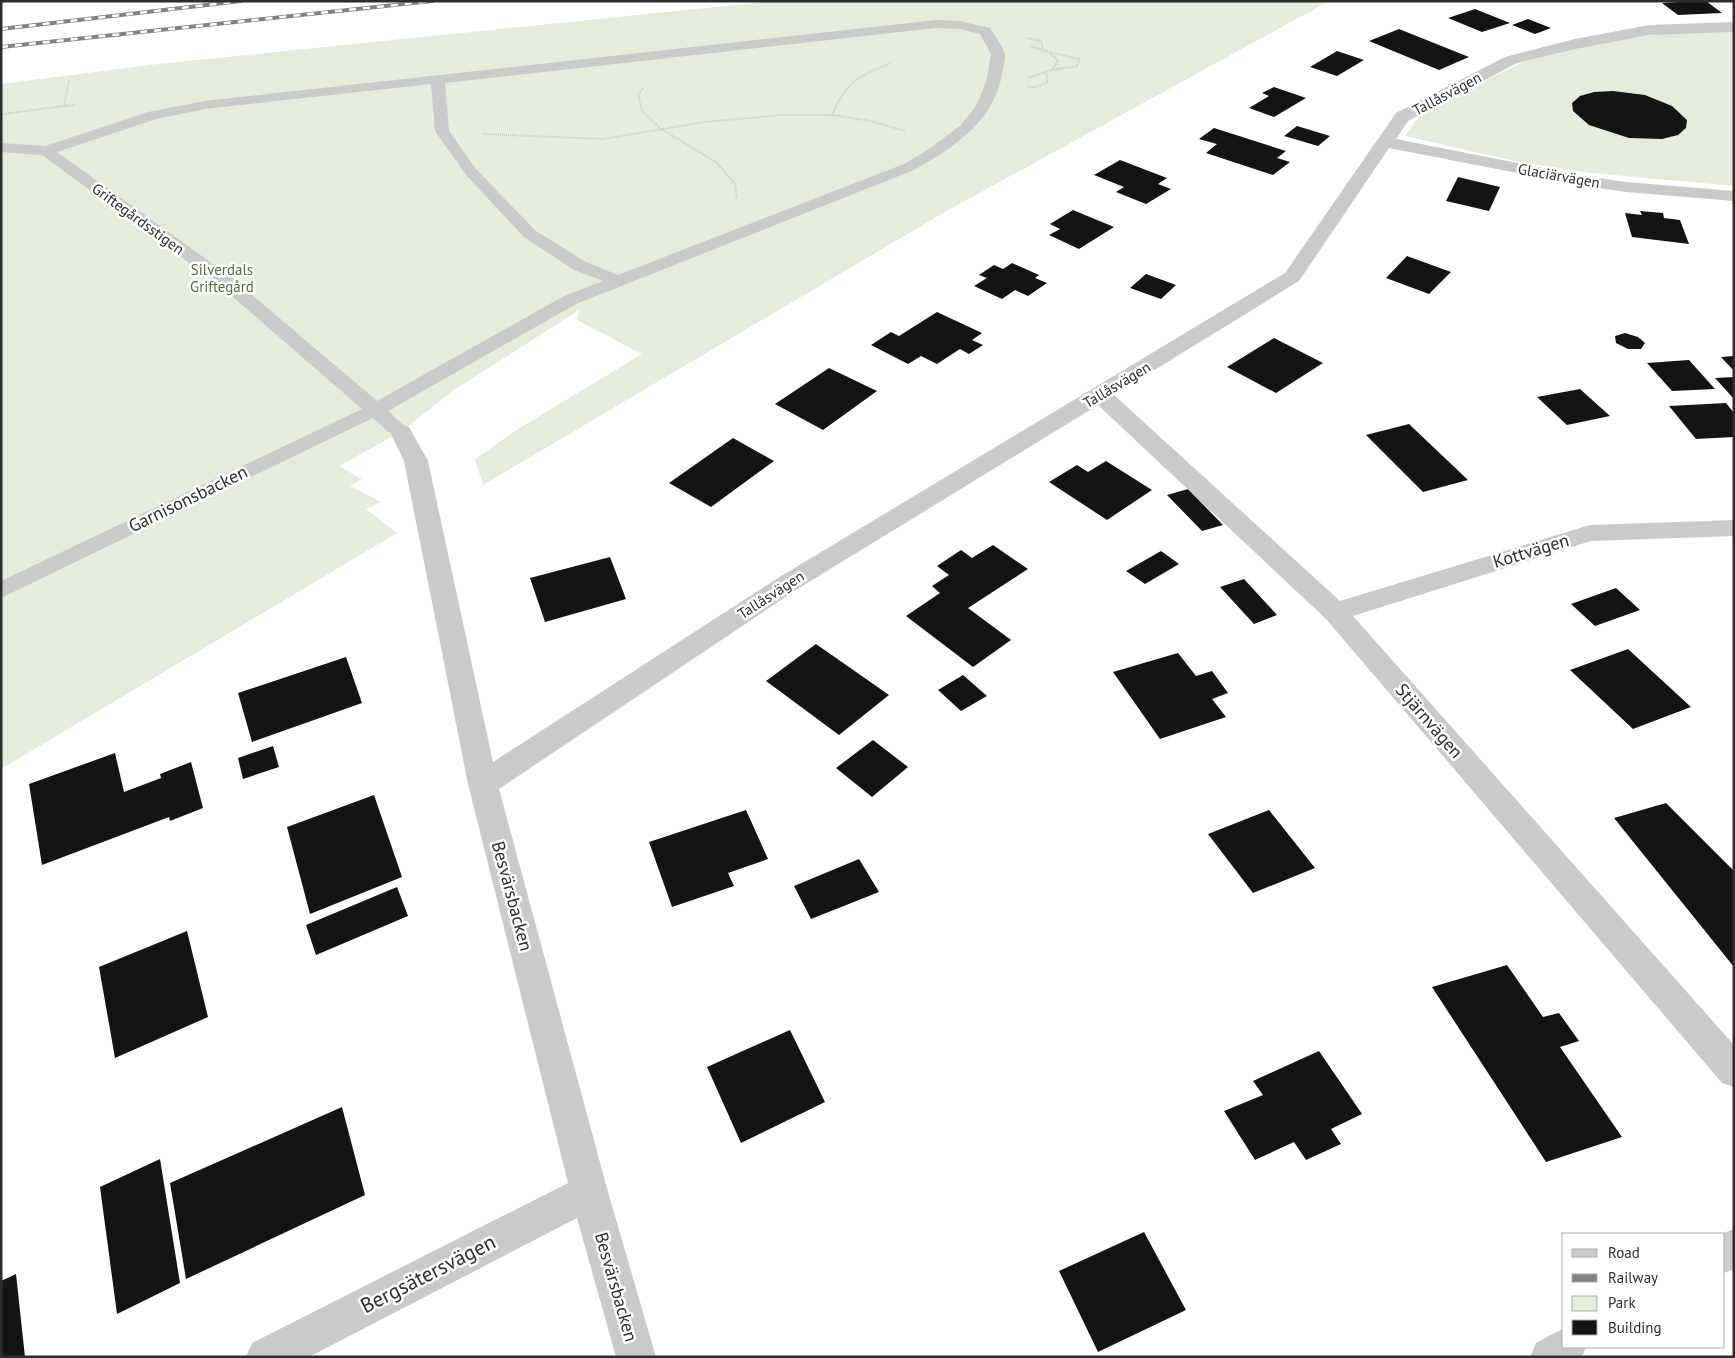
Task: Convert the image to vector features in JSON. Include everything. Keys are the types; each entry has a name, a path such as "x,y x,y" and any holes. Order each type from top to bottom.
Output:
{"street":[{"name":"Tallåsvägen","path":"483,784 787,584 1101,395 1292,277 1402,117 1511,60 1575,44 1650,30 1734,27"},
{"name":"Glaciärvägen","path":"1386,142 1578,180 1626,187 1734,196"},
{"name":"Stjärnvägen","path":"1101,395 1335,612 1734,1071"},
{"name":"Besvärsbacken","path":"401,432 416,461 483,784 589,1192 636,1357"},
{"name":"Kottvägen","path":"1335,612 1590,533 1734,528"},
{"name":"Bergsätersvägen","path":"266,1357 589,1192"},
{"path":"1550,1357 1564,1348"}],"lane":[{"path":"1,147 46,151 154,115 205,105 936,24"},
{"name":"Garnisonsbacken","path":"1,590 375,410 570,300 909,166 948,144 973,124 991,91 998,54 985,32 958,25 936,24"},
{"path":"438,80 442,131 471,172 530,234 580,266 618,281"},
{"name":"Griftegårdsstigen","path":"46,151 225,281 401,432"}],"path":[{"path":"832,115 840,97 853,80 922,45 935,35 936,24"},
{"path":"1049,52 1079,59 1077,66 1052,70"},
{"path":"671,53 659,64 638,95 642,111 661,129 716,162 735,184 741,233"},
{"path":"1,114 64,106 69,80"},
{"path":"442,131 525,137 603,139 661,129 782,115 832,115 871,121 948,144"}],"green space":[{"name":"Silverdals Griftegård","path":"775,1 1329,1 943,213 483,485 475,459 518,429 642,354 577,320 579,310 451,392 401,432 339,466 362,479 350,486 381,502 366,509 397,533 1,769 1,84 158,64"},
{"path":"1734,32 1734,186 1591,173 1519,162 1405,136 1422,112 1531,58 1595,43 1659,34"}],"building":[{"path":"1706,1 1722,13 1678,15 1662,3"},
{"path":"1475,9 1510,23 1482,32 1448,18"},
{"path":"1528,19 1551,28 1535,34 1512,25"},
{"path":"1399,29 1469,57 1439,70 1369,41"},
{"path":"1337,51 1364,60 1337,76 1310,67"},
{"path":"1274,87 1306,98 1274,117 1249,108 1269,96 1262,93"},
{"path":"1613,91 1645,95 1672,106 1687,120 1686,128 1678,135 1662,139 1629,138 1589,125 1573,111 1572,103 1580,96 1594,92"},
{"path":"1297,126 1330,136 1318,146 1284,136"},
{"path":"1214,128 1286,151 1277,158 1290,162 1273,175 1206,153 1217,144 1199,139"},
{"path":"1120,160 1167,178 1158,184 1171,189 1146,204 1116,192 1124,187 1094,175"},
{"path":"1458,177 1500,187 1489,211 1446,201"},
{"path":"1073,210 1114,227 1079,249 1049,235 1060,229 1050,224"},
{"path":"1640,211 1663,213 1664,218 1680,220 1689,244 1632,237 1625,213 1642,215"},
{"path":"1407,256 1451,272 1429,294 1386,278"},
{"path":"1012,263 1039,275 1035,278 1047,283 1028,296 1015,290 1002,299 974,286 987,278 979,275 994,265 1003,269"},
{"path":"1146,274 1176,285 1161,299 1130,288"},
{"path":"937,312 982,333 972,340 983,345 969,354 960,349 937,364 921,356 908,364 871,345 891,332 899,336"},
{"path":"1625,333 1638,337 1645,343 1641,349 1628,349 1616,343 1615,336"},
{"path":"1274,338 1323,363 1276,393 1227,367"},
{"path":"1734,356 1734,371 1721,357"},
{"path":"1689,360 1715,389 1672,391 1647,363"},
{"path":"829,368 877,391 823,430 775,404"},
{"path":"1734,377 1734,399 1715,378"},
{"path":"1580,389 1610,416 1567,425 1537,397"},
{"path":"1726,403 1734,413 1734,437 1696,439 1669,406"},
{"path":"1409,424 1468,480 1423,492 1366,435"},
{"path":"733,438 774,461 711,507 669,483"},
{"path":"1106,461 1152,490 1107,520 1049,482 1077,465 1088,472"},
{"path":"1188,489 1223,525 1202,531 1167,495"},
{"path":"993,545 1028,569 968,608 1011,640 973,667 906,616 940,593 932,586 949,575 937,566 961,550 972,558"},
{"path":"1161,551 1179,564 1145,584 1126,571"},
{"path":"610,557 626,599 545,622 530,578"},
{"path":"1244,579 1277,615 1254,624 1220,587"},
{"path":"1616,588 1640,610 1595,626 1571,604"},
{"path":"816,644 889,695 839,735 766,681"},
{"path":"1628,649 1691,707 1633,729 1570,670"},
{"path":"1178,653 1196,676 1212,671 1228,693 1212,699 1226,717 1160,739 1113,672"},
{"path":"346,657 362,703 252,742 238,693"},
{"path":"963,675 987,696 961,711 938,690"},
{"path":"873,740 908,767 872,797 836,768"},
{"path":"273,746 279,767 243,779 238,758"},
{"path":"115,753 124,792 161,778 160,774 191,762 203,808 170,821 169,817 42,865 29,784"},
{"path":"374,795 402,877 310,914 287,827"},
{"path":"1666,803 1734,871 1734,967 1614,818"},
{"path":"746,810 768,859 728,873 734,886 672,907 649,842"},
{"path":"1269,810 1315,868 1253,893 1208,834"},
{"path":"859,859 879,892 811,919 794,886"},
{"path":"397,887 408,916 316,955 306,925"},
{"path":"187,931 208,1017 115,1058 99,967"},
{"path":"1507,965 1543,1017 1559,1013 1579,1041 1560,1047 1622,1137 1546,1162 1432,987"},
{"path":"790,1030 825,1102 741,1143 707,1067"},
{"path":"1319,1051 1362,1114 1331,1129 1341,1144 1306,1160 1294,1142 1255,1160 1224,1111 1263,1095 1253,1081"},
{"path":"342,1107 365,1195 186,1279 170,1183"},
{"path":"160,1159 180,1283 117,1314 100,1187"},
{"path":"1144,1232 1186,1310 1098,1352 1059,1271"},
{"path":"16,1274 25,1357 1,1357 1,1281"}],"railway":[{"path":"1,29 241,1"},
{"path":"1,47 432,1"}]}
